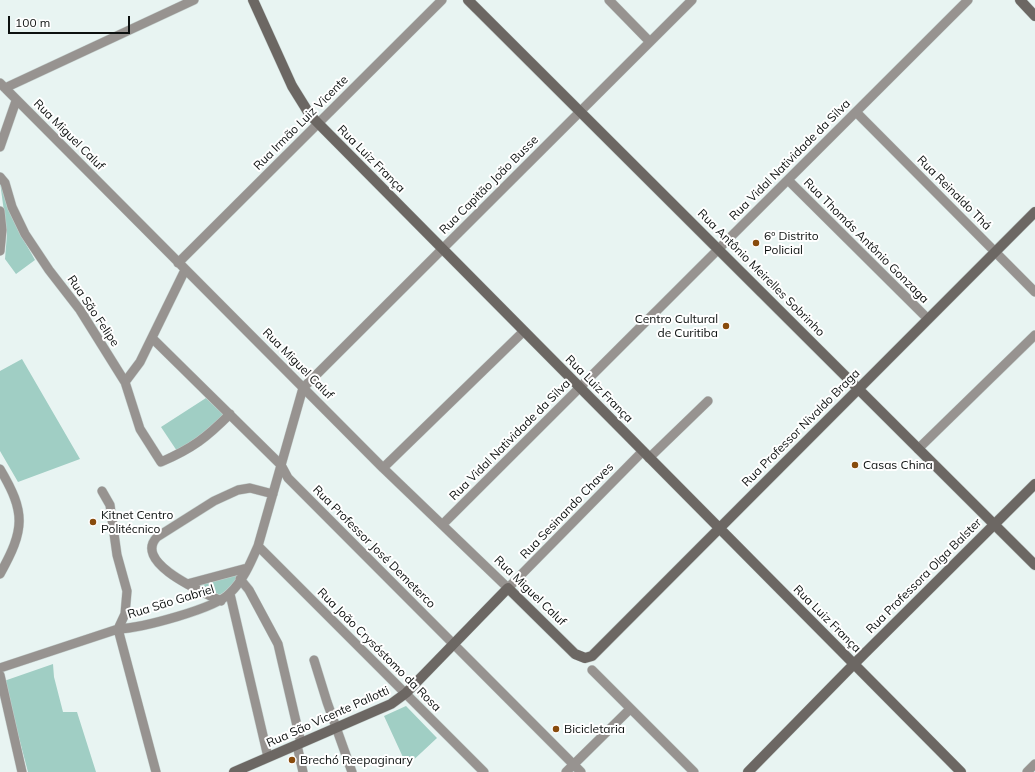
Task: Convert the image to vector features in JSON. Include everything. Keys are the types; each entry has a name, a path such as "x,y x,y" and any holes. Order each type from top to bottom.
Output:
{"main road":[{"name":"Rua Luiz França","path":"253,0 297,97 318,124 961,772"},
{"name":"Rua Antônio Meirelles Sobrinho","path":"468,0 1035,565"},
{"path":"1020,0 1035,16"},
{"name":"Rua Professor Nivaldo Braga","path":"584,658 592,656 1035,212"},
{"name":"Rua Professora Olga Balster","path":"748,772 1035,484"},
{"name":"Rua São Vicente Pallotti","path":"234,772 391,704 406,693 508,588"},
{"name":"Rua Miguel Caluf","path":"508,588 575,654 584,658"}],"street":[{"path":"3,86 194,0"},
{"name":"Rua Irmão Luiz Vicente","path":"178,263 442,0"},
{"path":"609,0 650,42"},
{"name":"Rua Capitão João Busse","path":"303,388 692,0"},
{"name":"Rua Vidal Natividade da Silva","path":"443,524 968,0"},
{"name":"Rua Miguel Caluf","path":"3,86 16,101 383,468 508,588"},
{"path":"0,147 16,101"},
{"name":"Rua Reinaldo Thá","path":"856,112 1035,292"},
{"name":"Rua São Felipe","path":"0,177 4,183 14,211 25,234 49,270 76,304 125,382 140,429 161,462 183,453 201,441 230,414"},
{"name":"Rua Thomás Antônio Gonzaga","path":"788,180 928,320"},
{"path":"0,211 2,230 0,251"},
{"path":"125,382 137,368 185,270"},
{"path":"383,468 524,331"},
{"path":"918,449 1035,335"},
{"name":"Rua Professor José Demeterco","path":"152,338 282,465 288,478 581,772"},
{"name":"Rua São Gabriel","path":"0,668 118,629 138,627 221,601 230,594 247,568 258,546 303,388"},
{"name":"Rua Sesinando Chaves","path":"508,588 646,454 708,401"},
{"path":"0,469 18,502 20,521 12,549 0,574"},
{"path":"221,601 168,572 158,562 152,548 155,539 214,501 238,490 250,488 273,494"},
{"path":"102,491 110,505 118,555 127,591 125,614 118,629 156,772"},
{"name":"Rua João Crysóstomo da Rosa","path":"258,546 406,693 480,771"},
{"path":"188,584 247,568"},
{"path":"240,579 250,590 278,644 299,744 303,772"},
{"path":"230,594 268,757"},
{"path":"314,660 352,772"},
{"path":"592,670 694,772"},
{"path":"0,676 22,772"},
{"path":"566,772 630,709"},
{"path":"1027,772 1035,764"}],"green space":[{"path":"0,182 18,230 35,260 16,274 5,259 7,234"},
{"path":"22,359 80,459 18,482 0,451 0,371"},
{"path":"206,398 224,415 210,429 177,451 161,427"},
{"path":"236,575 237,578 232,586 220,595 199,585"},
{"path":"53,664 54,677 63,712 77,712 96,772 28,772 4,681"},
{"path":"406,706 437,738 407,766 384,716"}],"place":[{"name":"6º Distrito Policial","path":"756,243"},
{"name":"Centro Cultural de Curitiba","path":"726,326"},
{"name":"Casas China","path":"855,465"},
{"name":"Kitnet Centro Politécnico","path":"93,522"},
{"name":"Bicicletaria","path":"556,729"},
{"name":"Brechó Reepaginary","path":"292,760"}]}
